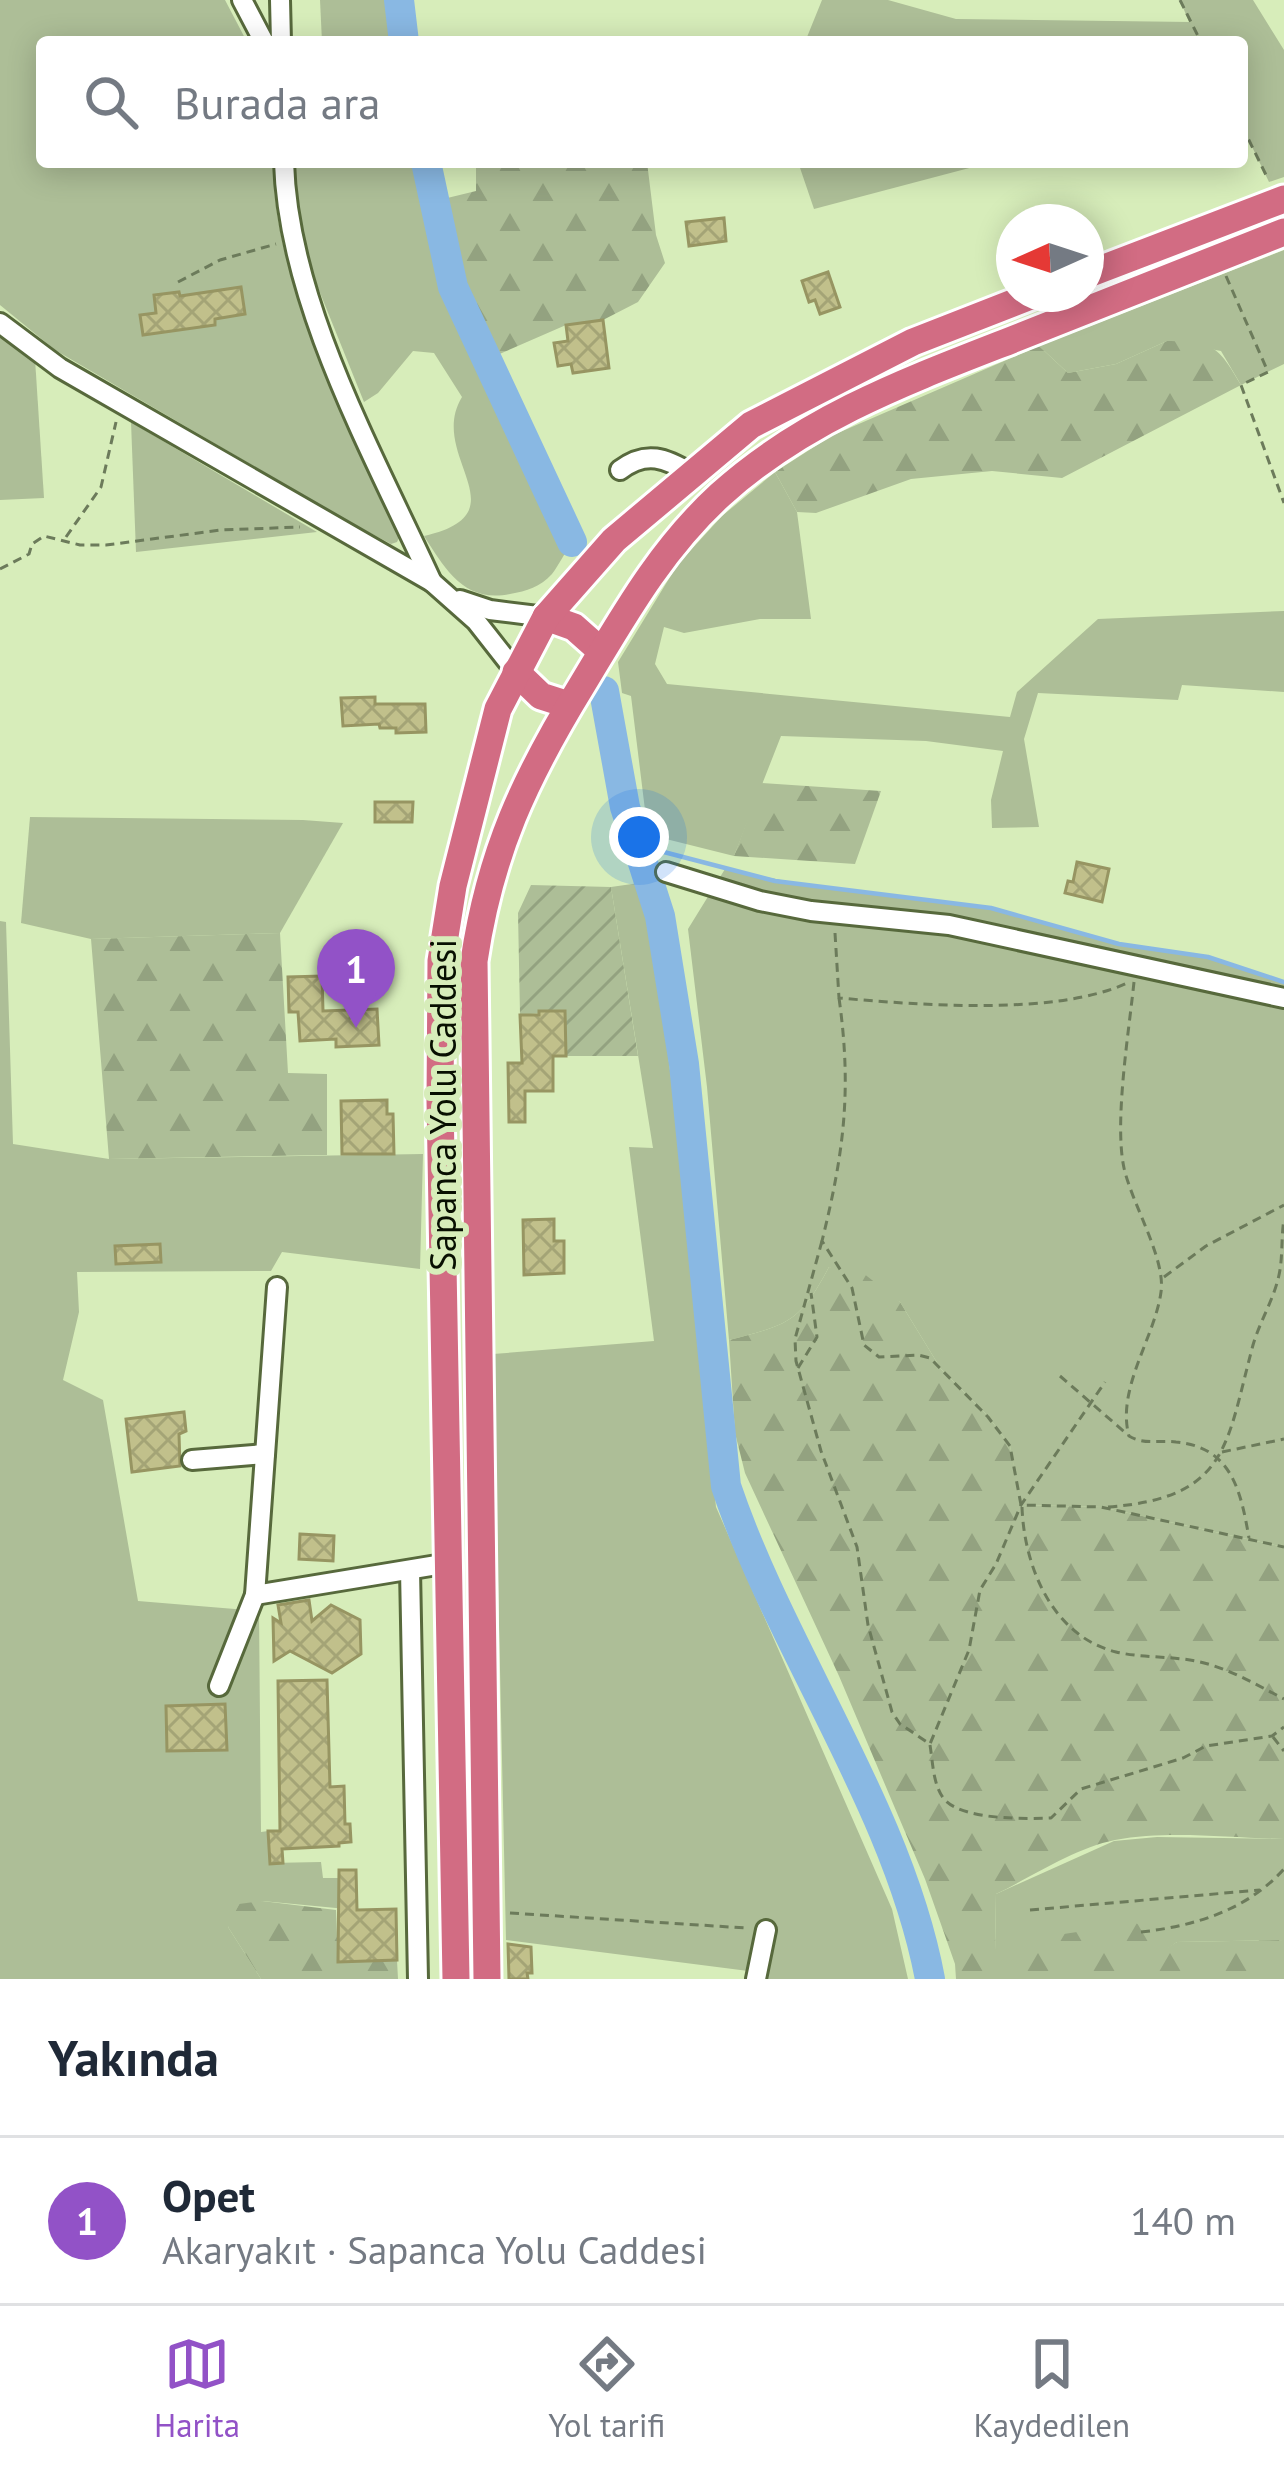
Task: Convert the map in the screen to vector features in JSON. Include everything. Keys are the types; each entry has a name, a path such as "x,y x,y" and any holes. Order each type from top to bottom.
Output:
{"highway":[{"path":"1104,268 1281,200"},
{"name":"Sapanca Yolu Caddesi","path":"487,1979 474,961 482,908 509,818 638,587 682,533 749,471 820,421 893,387 1284,232"},
{"name":"Sapanca Yolu Caddesi","path":"456,1979 441,961 453,886 498,709 546,617 614,540 751,425 913,342 996,310"},
{"path":"546,617 574,627 602,651"},
{"path":"516,672 541,696 569,705"}],"street":[{"path":"242,0 261,36"},
{"path":"280,0 281,36"},
{"path":"285,168 292,242 349,400 432,582"},
{"path":"0,323 42,356 119,403 432,582 476,621 516,672"},
{"path":"620,470 634,460 653,456 692,473"},
{"path":"450,597 490,610 546,617"},
{"path":"666,872 760,901 949,925 1135,974 1179,974 1284,998"},
{"path":"219,1686 255,1595 277,1287"},
{"path":"192,1460 265,1454"},
{"path":"255,1595 449,1564"},
{"path":"410,1570 418,1979"},
{"path":"756,1979 766,1930"}],"path":[{"path":"1180,0 1198,36"},
{"path":"1248,137 1281,200"},
{"path":"178,282 248,249 292,242"},
{"path":"1218,258 1268,372 1241,386 1284,502"},
{"path":"65,538 101,487 119,403"},
{"path":"0,569 29,554 32,544 44,536 80,545 106,545 221,530 332,525"},
{"path":"833,912 848,1102 822,1241 795,1339 797,1369 820,1451 857,1547 868,1624 892,1712 900,1724 930,1744"},
{"path":"839,998 927,1005 1079,1000 1103,995 1135,974"},
{"path":"1129,1436 1126,1425 1132,1385 1161,1298 1162,1278 1123,1162 1125,1074 1135,974"},
{"path":"1162,1278 1206,1246 1284,1205"},
{"path":"1022,1505 1137,1505 1178,1495 1196,1482 1220,1455 1232,1427 1261,1321 1280,1274 1284,1219"},
{"path":"822,1241 852,1288 863,1345 878,1357 919,1355 941,1369 1010,1446 1023,1534 1045,1597 1066,1623 1091,1642 1137,1656 1204,1663 1284,1699"},
{"path":"797,1369 817,1337 810,1292"},
{"path":"1060,1376 1138,1442 1180,1442 1220,1455 1284,1439"},
{"path":"1106,1382 1022,1505 980,1590 969,1650 930,1744 944,1799 955,1807 1015,1819 1051,1818 1081,1789 1183,1758 1206,1746 1272,1736 1284,1726"},
{"path":"1220,1455 1236,1477 1250,1540"},
{"path":"1101,1507 1284,1547"},
{"path":"1272,1736 1284,1751"},
{"path":"1141,1932 1192,1924 1260,1890 1284,1869"},
{"path":"1030,1910 1260,1890"},
{"path":"486,1912 766,1930"}],"green space":[{"path":"0,0 225,0 244,36 36,36 36,168 273,168 276,209 300,305 397,542 391,544 346,520 55,350 0,305"},
{"path":"320,0 399,0 403,36 322,36"},
{"path":"822,0 888,0 956,19 1189,22 1180,0 1253,0 1284,50 1284,177 1269,182 1248,138 1248,36 807,36"},
{"path":"294,168 427,168 453,287 572,542 552,574 538,585 516,593 480,594 449,572 424,536 453,526 467,513 471,497 454,419 462,397 434,353 413,351 378,393 364,402 300,243"},
{"path":"476,168 648,168 656,235 665,263 638,302 603,320 566,325 488,359 453,287 435,201 476,191"},
{"path":"800,168 969,168 814,209"},
{"path":"1284,250 1284,364 1241,385 1221,351 1167,341 1116,364 1068,373 1039,346"},
{"path":"0,335 35,359 44,498 0,500"},
{"path":"1167,341 1213,348 1241,385 1062,478 992,471 911,479 816,513 797,512 775,472 831,436 1039,346 1068,373 1116,364"},
{"path":"131,422 317,532 136,552"},
{"path":"775,472 797,512 811,619 760,619 684,633 664,627 655,664 667,684 1010,717 1017,692 1098,619 1284,611 1284,692 1182,685 1178,700 1038,693 1024,739 1039,827 992,828 991,800 1003,751 926,741 781,736 734,856 654,836 646,818 631,696 622,693 618,662 678,564 722,516"},
{"path":"761,783 881,791 855,864 734,856"},
{"path":"30,817 343,823 280,933 91,939 21,923"},
{"path":"725,869 816,887 991,908 1119,944 1208,957 1284,982 1284,1547 1101,1507 1021,1505 1010,1446 988,1416 941,1369 900,1302 829,1267 809,1300 791,1318 729,1340 688,929"},
{"path":"639,883 660,991 677,1126 716,1507 892,1909 908,1979 756,1979 756,1972 506,1940 493,1354 654,1341 629,1147 653,1148 611,887"},
{"path":"531,885 611,887 638,1056 566,1056 564,1011 520,1015 518,913"},
{"path":"0,921 6,922 13,1144 109,1159 423,1154 420,1269 282,1252 271,1271 77,1272 79,1312 63,1380 103,1400 138,1601 259,1611 261,1832 268,1831 270,1863 321,1862 323,1878 339,1878 340,1899 357,1899 357,1910 262,1901 228,1927 261,1979 0,1979"},
{"path":"280,933 288,1073 327,1074 327,1155 109,1159 91,939"},
{"path":"829,1267 863,1273 900,1302 941,1369 988,1416 1010,1446 1022,1505 1101,1507 1284,1547 1284,1839 1157,1835 1085,1849 996,1894 995,1949 1136,1923 1167,1948 1177,1942 1284,1940 1284,1979 956,1979 925,1879 839,1676 745,1473 735,1433 729,1340 791,1319"},
{"path":"1284,1839 1284,1940 1177,1942 1167,1949 1062,1937 995,1951 996,1894 1114,1841"},
{"path":"262,1901 336,1910 338,1961 397,1960 398,1979 261,1979 228,1927 239,1904"}],"building":[{"path":"724,218 726,241 689,246 686,222"},
{"path":"828,272 840,307 820,314 815,300 809,302 802,281"},
{"path":"241,287 245,314 215,319 215,325 143,335 140,315 156,313 154,295"},
{"path":"603,320 609,368 573,373 571,364 558,366 554,343 568,341 566,325"},
{"path":"375,697 375,704 425,704 426,732 396,733 396,728 380,728 379,724 343,726 341,698"},
{"path":"375,802 413,802 412,822 375,822"},
{"path":"1077,862 1109,869 1102,902 1065,893"},
{"path":"322,976 323,1011 377,1009 379,1045 336,1047 336,1039 300,1041 298,1012 289,1012 288,977"},
{"path":"539,1011 565,1011 566,1056 553,1056 553,1091 525,1091 525,1122 509,1122 508,1063 522,1063 520,1015 539,1015"},
{"path":"387,1100 387,1114 393,1114 394,1154 342,1154 341,1101"},
{"path":"554,1219 554,1241 564,1241 564,1273 524,1275 523,1220"},
{"path":"160,1244 161,1262 116,1264 115,1246"},
{"path":"184,1412 180,1466 132,1472 126,1419"},
{"path":"300,1534 334,1536 333,1561 299,1559"},
{"path":"309,1600 312,1621 331,1605 360,1620 361,1654 332,1673 290,1651 274,1661 273,1618 281,1623 278,1605"},
{"path":"327,1680 330,1787 344,1786 345,1824 350,1824 351,1842 282,1849 283,1863 270,1864 268,1831 280,1831 278,1681"},
{"path":"225,1704 227,1750 167,1751 166,1706"},
{"path":"339,1870 356,1870 357,1910 396,1909 397,1960 338,1962"},
{"path":"508,1944 531,1947 528,1979 509,1979"}],"waterway":[{"path":"399,0 403,36"},
{"path":"427,168 453,287 572,542"},
{"path":"604,691 625,807 660,916 684,1064 726,1486 749,1547 892,1853 930,1979"},
{"path":"637,845 775,881 991,908 1119,944 1208,957 1284,982"}],"place":[{"name":"Opet","path":"356,1028"}]}
